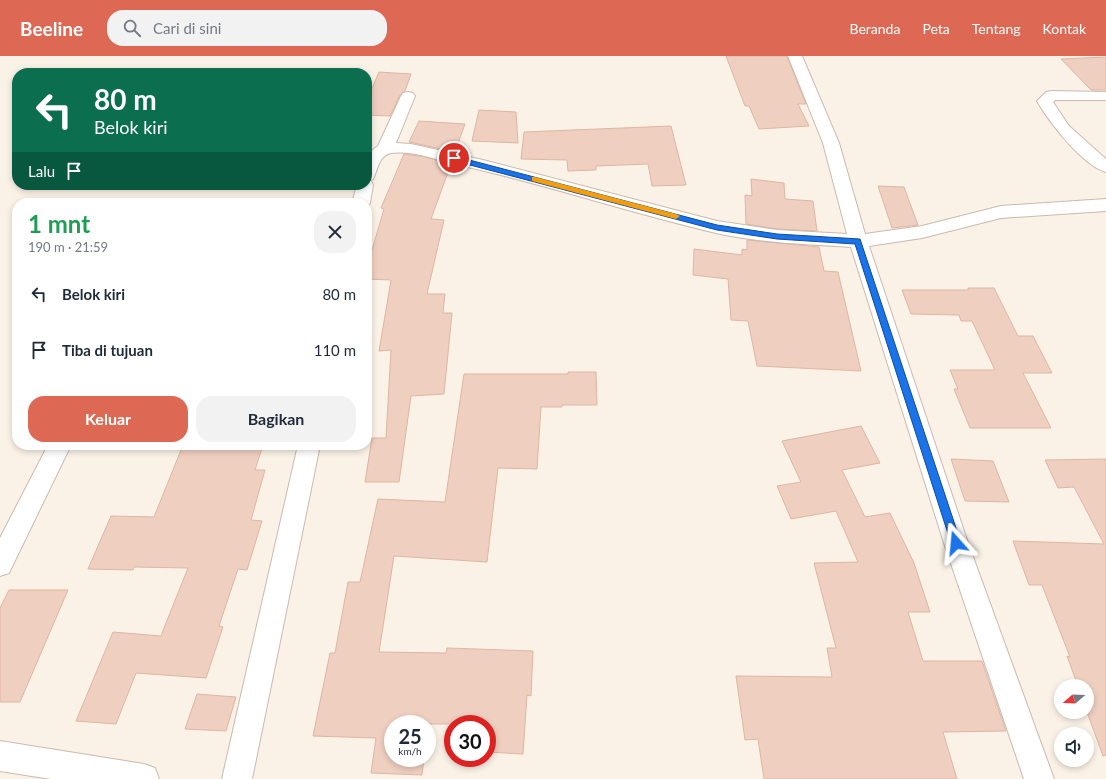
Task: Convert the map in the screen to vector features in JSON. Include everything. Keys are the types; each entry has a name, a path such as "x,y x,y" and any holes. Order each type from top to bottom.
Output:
{"street":[{"path":"796,56 831,143 858,241 956,543 1040,779"},
{"path":"1106,96 1051,95 1045,100 1049,109 1080,146 1106,167"},
{"path":"385,149 408,96"},
{"path":"372,161 378,153 385,149 411,149 483,165 717,227 777,236 858,241 922,232 1001,212 1106,205"},
{"path":"0,564 57,450"},
{"path":"237,779 308,450"},
{"path":"0,756 144,779"}],"building":[{"path":"726,56 787,56 806,104 798,104 809,126 759,129 749,106 745,106"},
{"path":"1106,57 1106,90 1091,90 1061,59"},
{"path":"379,72 411,74 405,91 400,95 390,116 372,115 372,88"},
{"path":"479,110 516,112 518,143 472,141"},
{"path":"419,121 465,124 455,152 409,142"},
{"path":"671,126 686,185 652,186 648,164 596,166 596,170 568,171 567,160 521,159 524,132"},
{"path":"404,154 425,157 451,164 431,219 444,220 427,294 445,294 443,313 452,313 444,394 411,396 399,482 365,482 370,450 372,450 372,438 386,438 391,350 379,351 391,280 372,279 372,250 384,209 381,208"},
{"path":"751,179 784,183 785,199 813,201 817,231 777,229 746,224 745,195 752,196"},
{"path":"878,186 904,187 918,225 892,228"},
{"path":"747,240 819,247 824,271 838,272 861,371 757,366 748,321 731,320 728,279 693,275 694,249 742,255 742,249 747,250"},
{"path":"968,288 994,288 1018,336 1033,336 1052,373 1023,373 1051,428 970,428 954,389 958,389 950,370 995,370 972,321 961,321 959,315 911,314 902,290 968,290"},
{"path":"568,372 596,372 597,405 562,405 562,407 541,407 537,469 498,468 487,562 394,556 379,652 446,653 447,648 533,651 531,696 527,695 523,754 496,752 496,715 444,715 444,724 436,724 436,715 384,715 384,767 423,767 422,775 371,773 376,738 313,736 330,653 335,653 348,582 360,582 378,499 445,502 464,374 568,374"},
{"path":"861,426 880,463 842,470 865,517 890,513 914,563 930,612 908,612 923,661 982,661 1006,731 943,732 957,779 764,779 758,739 745,740 736,676 832,677 827,648 836,648 814,563 858,562 836,511 791,519 777,486 801,482 782,441"},
{"path":"181,450 261,450 255,470 265,470 251,520 262,521 247,570 238,569 219,626 223,627 206,678 136,673 116,724 76,721 113,632 161,636 188,568 134,567 133,570 88,569 111,516 154,517"},
{"path":"951,459 993,461 1009,502 965,501"},
{"path":"1106,459 1106,755 1103,756 1094,731 1094,727 1092,727 1090,719 1094,719 1094,679 1075,679 1067,656 1070,657 1042,585 1029,585 1013,541 1104,544 1074,487 1058,488 1045,460"},
{"path":"9,590 68,590 20,702 0,702 0,608"},
{"path":"197,694 236,697 226,731 185,729"}],"slow traffic":[{"path":"535,179 676,216"}],"route":[{"path":"454,158 717,227 777,236 858,241 956,543"}]}
